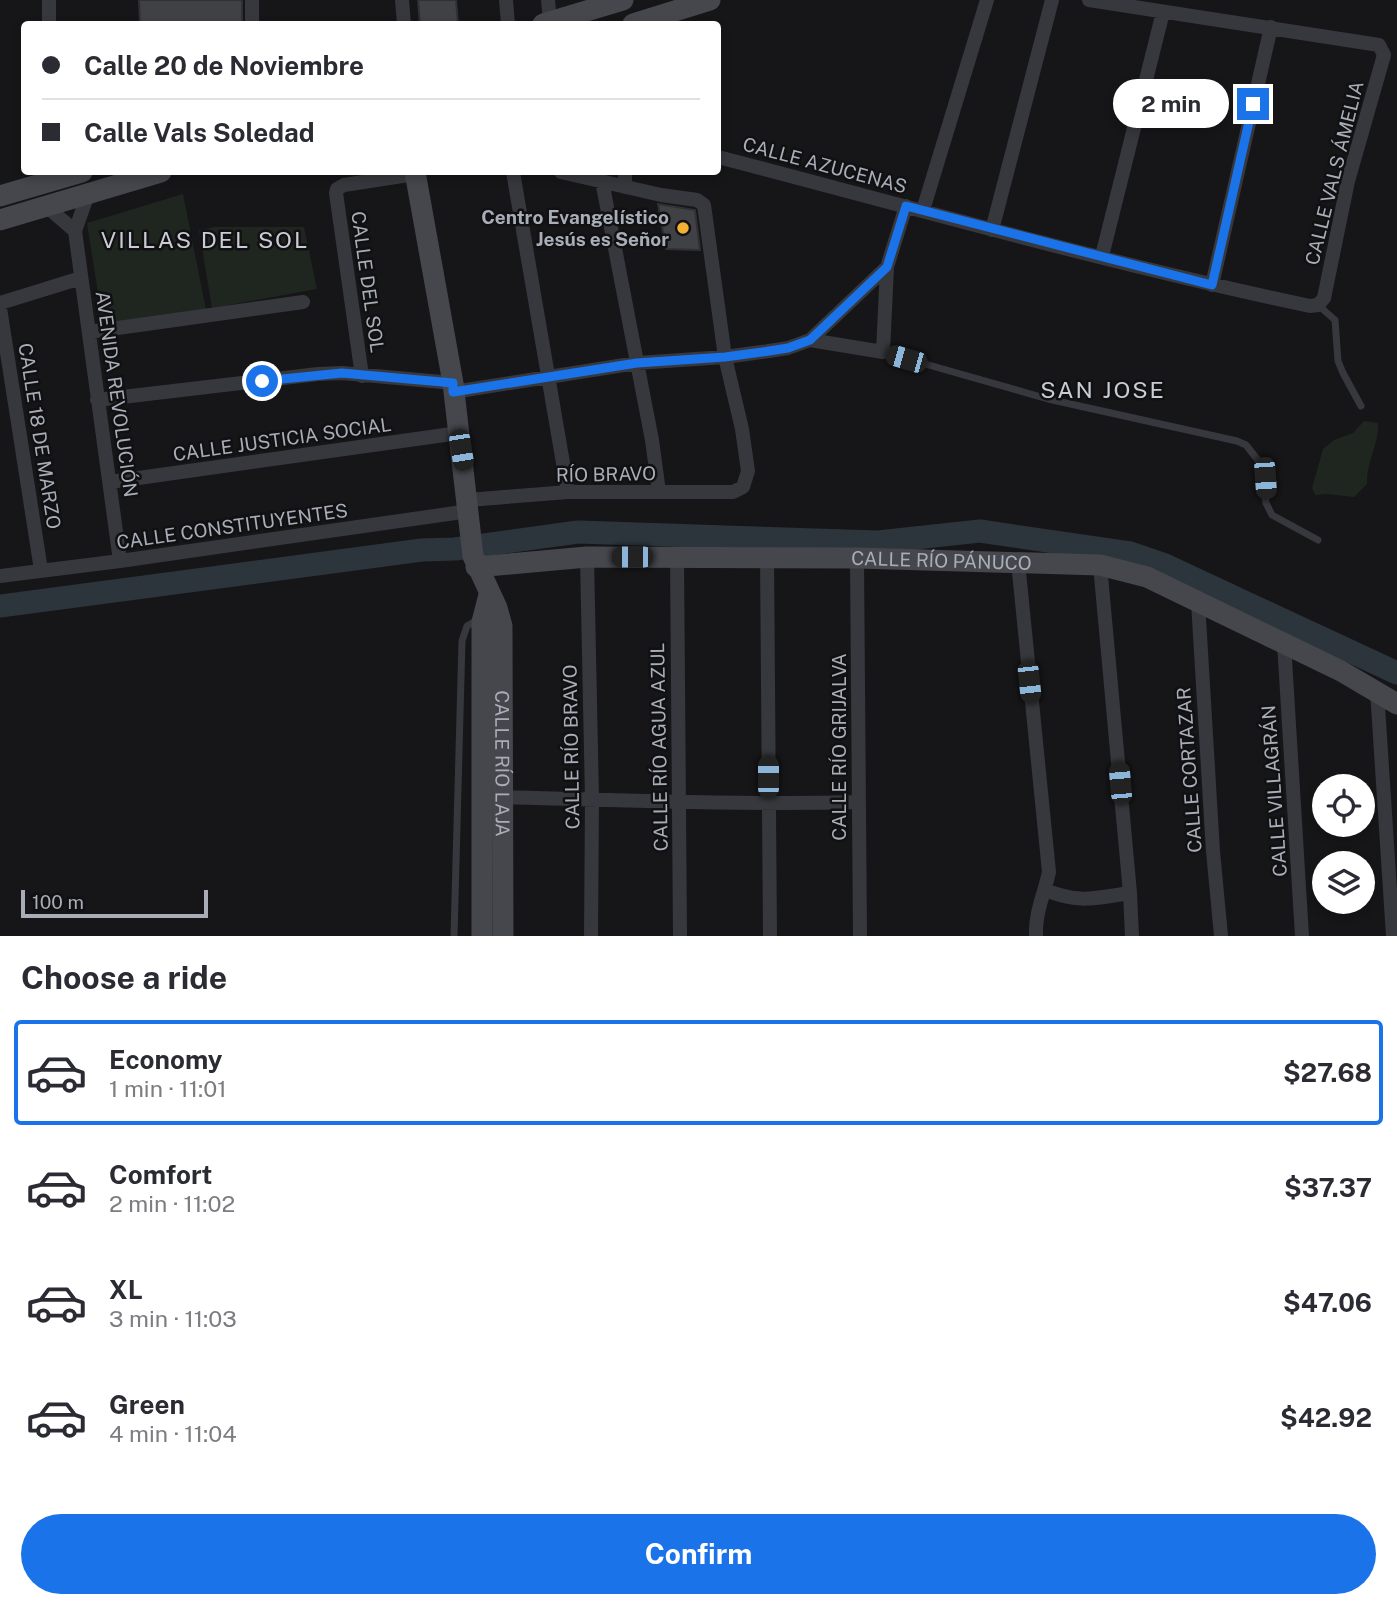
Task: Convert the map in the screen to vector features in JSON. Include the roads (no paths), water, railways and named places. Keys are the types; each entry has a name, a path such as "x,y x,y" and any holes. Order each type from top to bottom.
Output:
{"street":[{"path":"49,0 49,21"},
{"path":"252,0 252,21"},
{"path":"402,0 404,21"},
{"path":"506,0 508,21"},
{"path":"546,21 548,0"},
{"path":"556,21 624,0"},
{"path":"643,21 710,0"},
{"path":"923,210 987,0"},
{"path":"992,230 1052,0"},
{"path":"1089,0 1271,27 1212,285"},
{"path":"1102,256 1163,12"},
{"name":"CALLE VALS ÁMELIA","path":"1271,27 1379,45 1384,55 1348,181 1324,298 1318,305"},
{"name":"CALLE AZUCENAS","path":"721,158 1212,285 1310,306 1318,305"},
{"path":"0,220 151,175"},
{"name":"CALLE DEL SOL","path":"362,376 336,193 337,189 344,185 403,175"},
{"name":"CALLE RÍO LAJA","path":"415,175 453,388 475,561 497,608 502,626 503,936"},
{"path":"514,175 568,492"},
{"path":"575,175 697,200 704,205 725,357"},
{"path":"625,175 625,187"},
{"path":"0,196 49,177"},
{"path":"602,181 659,492"},
{"name":"AVENIDA REVOLUCIÓN","path":"88,194 75,231 120,561"},
{"path":"46,206 75,231"},
{"path":"810,340 883,352 887,267 906,206"},
{"path":"97,400 318,374 362,376 453,388 637,363 725,357 788,348 810,340 887,267"},
{"path":"0,305 81,278"},
{"path":"89,332 303,302"},
{"name":"CALLE 18 DE MARZO","path":"0,305 41,570"},
{"name":"RÍO BRAVO","path":"469,511 568,492 733,492 743,487 748,471 742,429 725,357"},
{"name":"CALLE JUSTICIA SOCIAL","path":"110,482 459,433"},
{"name":"CALLE CONSTITUYENTES","path":"0,576 469,511"},
{"path":"767,556 770,936"},
{"name":"CALLE RÍO PÁNUCO","path":"475,561 767,556 1100,565 1147,577 1284,643 1397,704"},
{"name":"CALLE RÍO BRAVO","path":"587,557 592,799 590,936"},
{"name":"CALLE RÍO AGUA AZUL","path":"677,557 680,936"},
{"name":"CALLE RÍO GRIJALVA","path":"857,558 860,936"},
{"path":"1018,562 1049,872 1037,912 1036,936"},
{"path":"1100,565 1132,936"},
{"name":"CALLE RÍO LAJA","path":"482,936 483,618 489,595"},
{"name":"CALLE CORTAZAR","path":"1198,601 1213,851 1221,936"},
{"name":"CALLE VILLAGRÁN","path":"1284,643 1302,936"},
{"path":"1377,691 1394,936"},
{"path":"503,797 768,804 858,802"},
{"path":"1045,890 1081,900 1130,893"}],"lane":[{"path":"1318,305 1335,320 1338,361 1361,406"},
{"path":"883,352 1048,399 1237,441 1246,445 1261,464 1266,503 1272,515 1318,540"},
{"path":"453,936 462,641 467,626 483,618"}],"waterway":[{"path":"0,606 578,532 878,542 980,531 1130,553 1165,565 1397,673"}],"place":[{"name":"Centro Evangelístico Jesús es Señor","path":"683,228"}],"district":[{"name":"VILLAS DEL SOL","path":"205,239"},
{"name":"SAN JOSE","path":"1103,389"}]}
